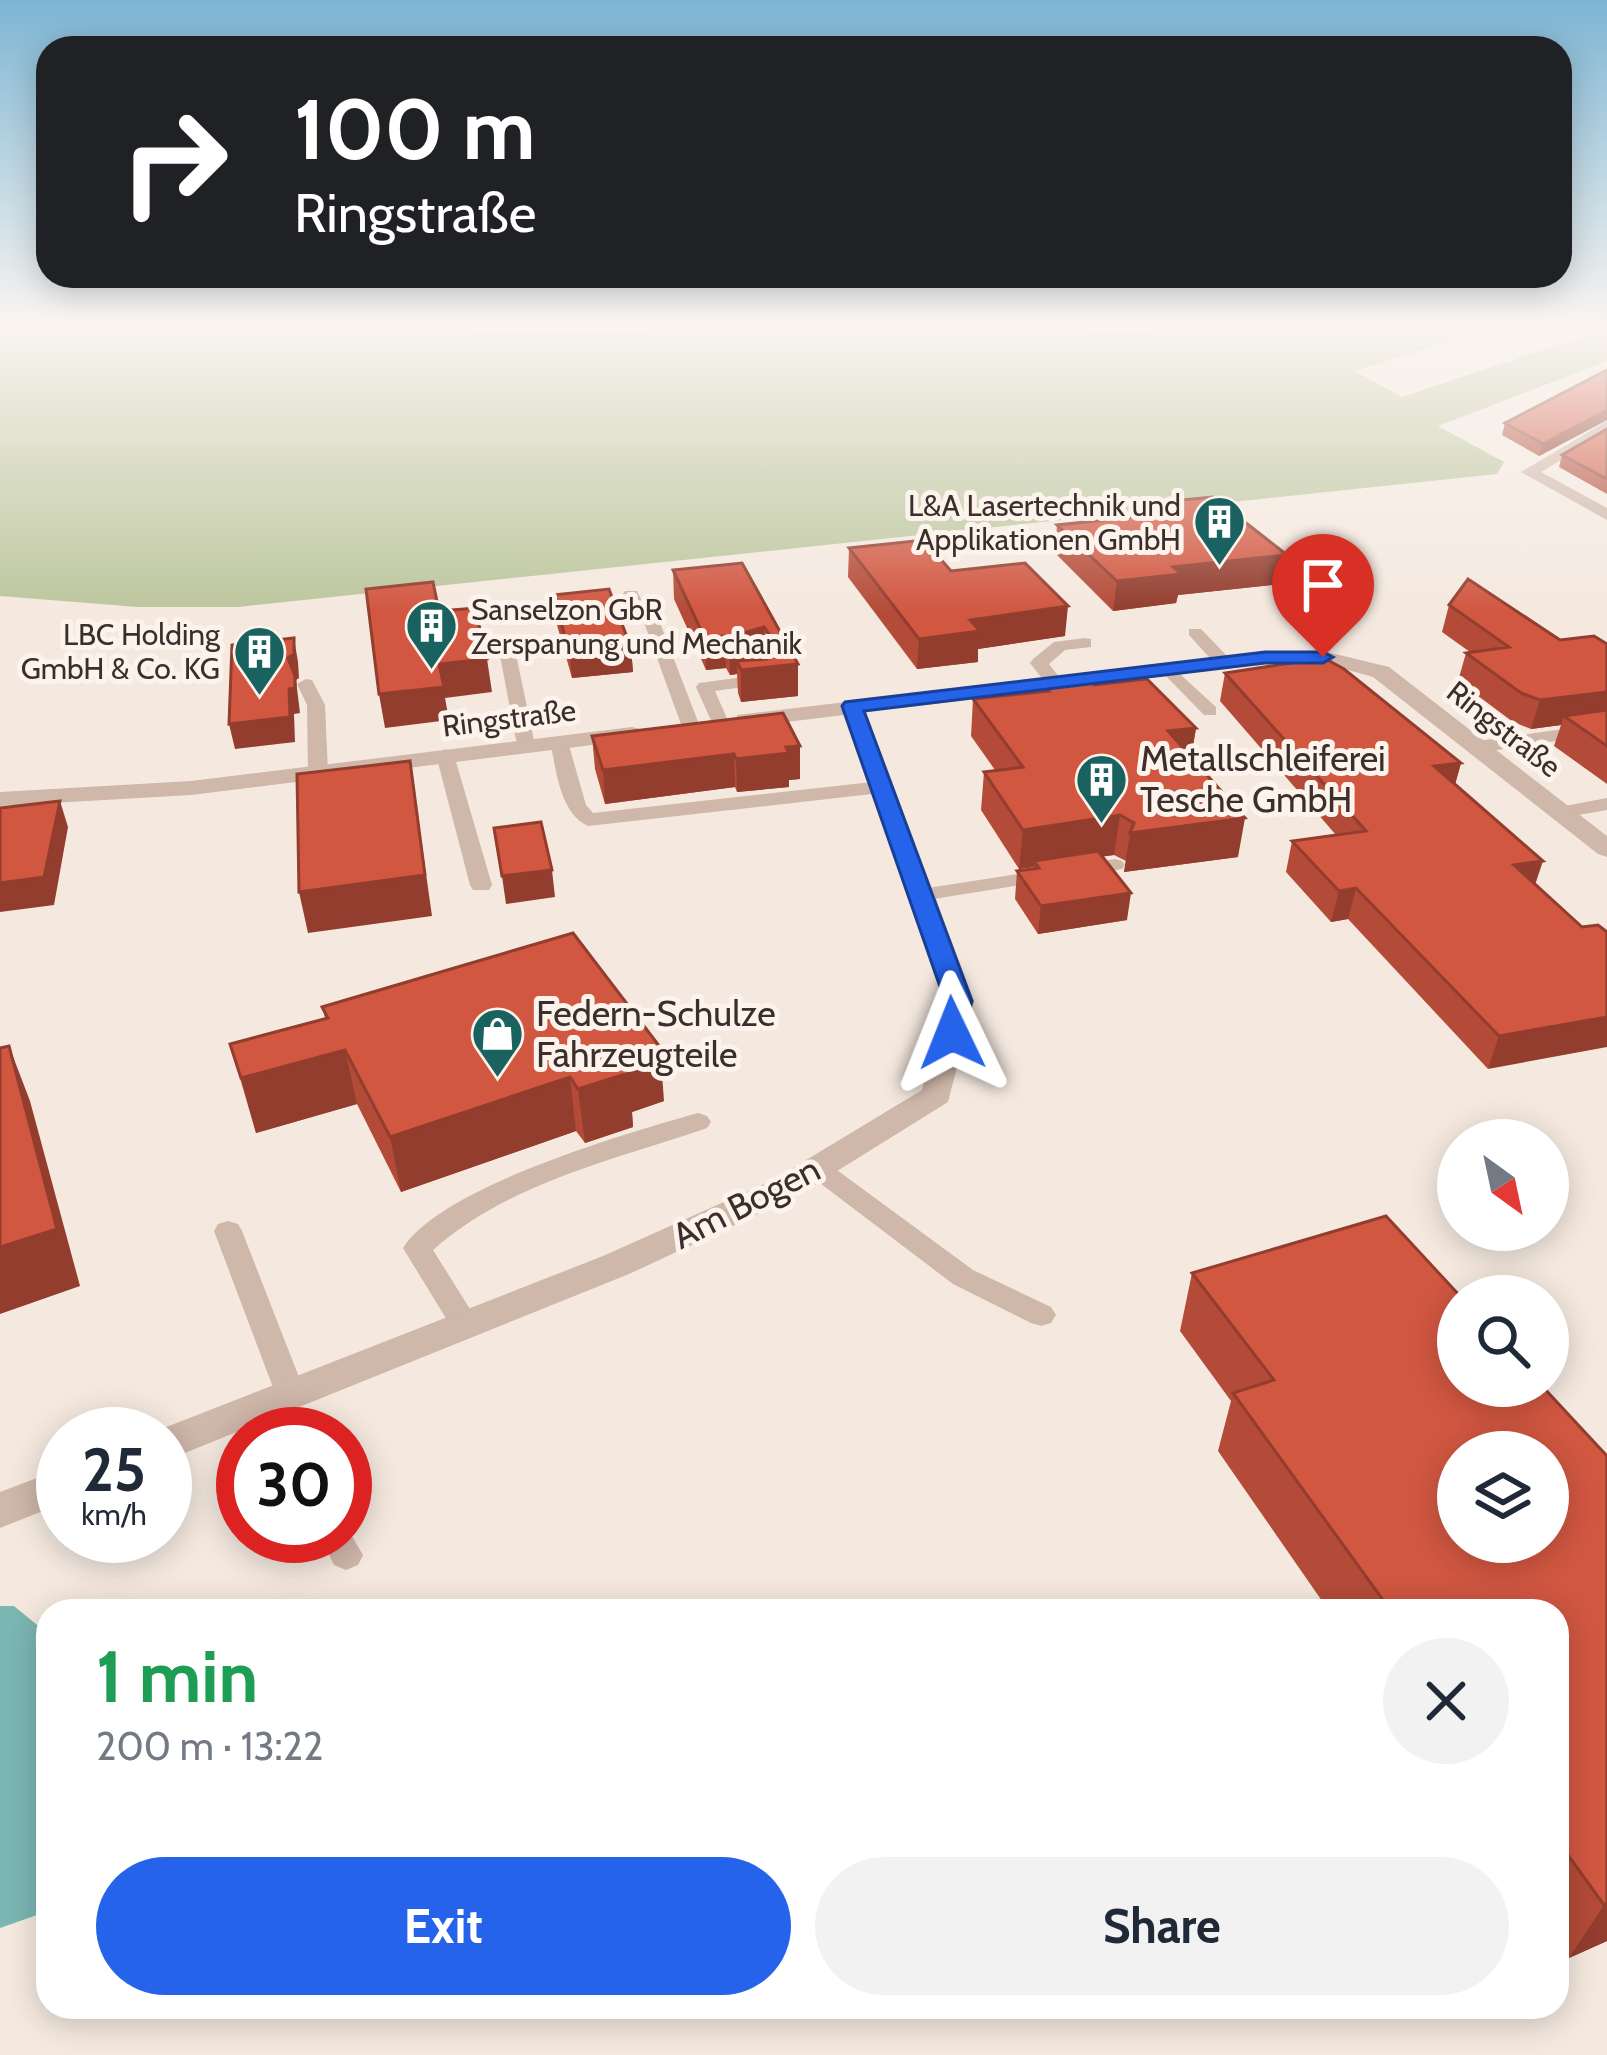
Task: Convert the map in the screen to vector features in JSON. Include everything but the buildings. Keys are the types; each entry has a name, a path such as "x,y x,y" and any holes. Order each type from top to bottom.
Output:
{"street":[{"path":"1607,426 1529,472 1607,515"},
{"name":"Ringstraße","path":"0,799 191,788 1223,662 1323,657 1381,672 1607,849"},
{"name":"Am Bogen","path":"192,1434 616,1265 817,1168 937,1095 958,1001 852,706"},
{"path":"0,1510 36,1496"}],"lane":[{"path":"631,594 639,612 652,622 669,730"},
{"path":"1195,632 1223,662"},
{"path":"1054,682 1040,663 1060,646 1085,643"},
{"path":"506,645 526,746"},
{"path":"720,723 706,687 767,681 758,667"},
{"path":"1168,669 1210,711"},
{"path":"306,684 316,705 318,772"},
{"path":"1478,747 1607,728"},
{"path":"559,742 576,806 588,820 881,787"},
{"path":"445,755 481,885"},
{"path":"1561,812 1607,804"},
{"path":"921,895 1115,865"},
{"path":"465,1325 417,1248 436,1226 544,1177 698,1122"},
{"path":"817,1168 963,1277 1041,1316"},
{"path":"228,1232 284,1407"}],"green space":[{"path":"0,421 1451,421 1438,426 1504,462 1497,474 238,607 138,607 0,596"}],"water":[{"path":"0,1606 14,1606 36,1624 36,1915 0,1928"}],"place":[{"name":"L&A Lasertechnik und Applikationen GmbH","path":"1220,568"},
{"name":"Sanselzon GbR Zerspanung und Mechanik","path":"432,672"},
{"name":"LBC Holding GmbH & Co. KG","path":"259,697"},
{"name":"Metallschleiferei Tesche GmbH","path":"1101,825"},
{"name":"Federn-Schulze Fahrzeugteile","path":"497,1080"}],"route":[{"path":"952,1033 958,1001 852,706 1265,658 1323,657"}]}
